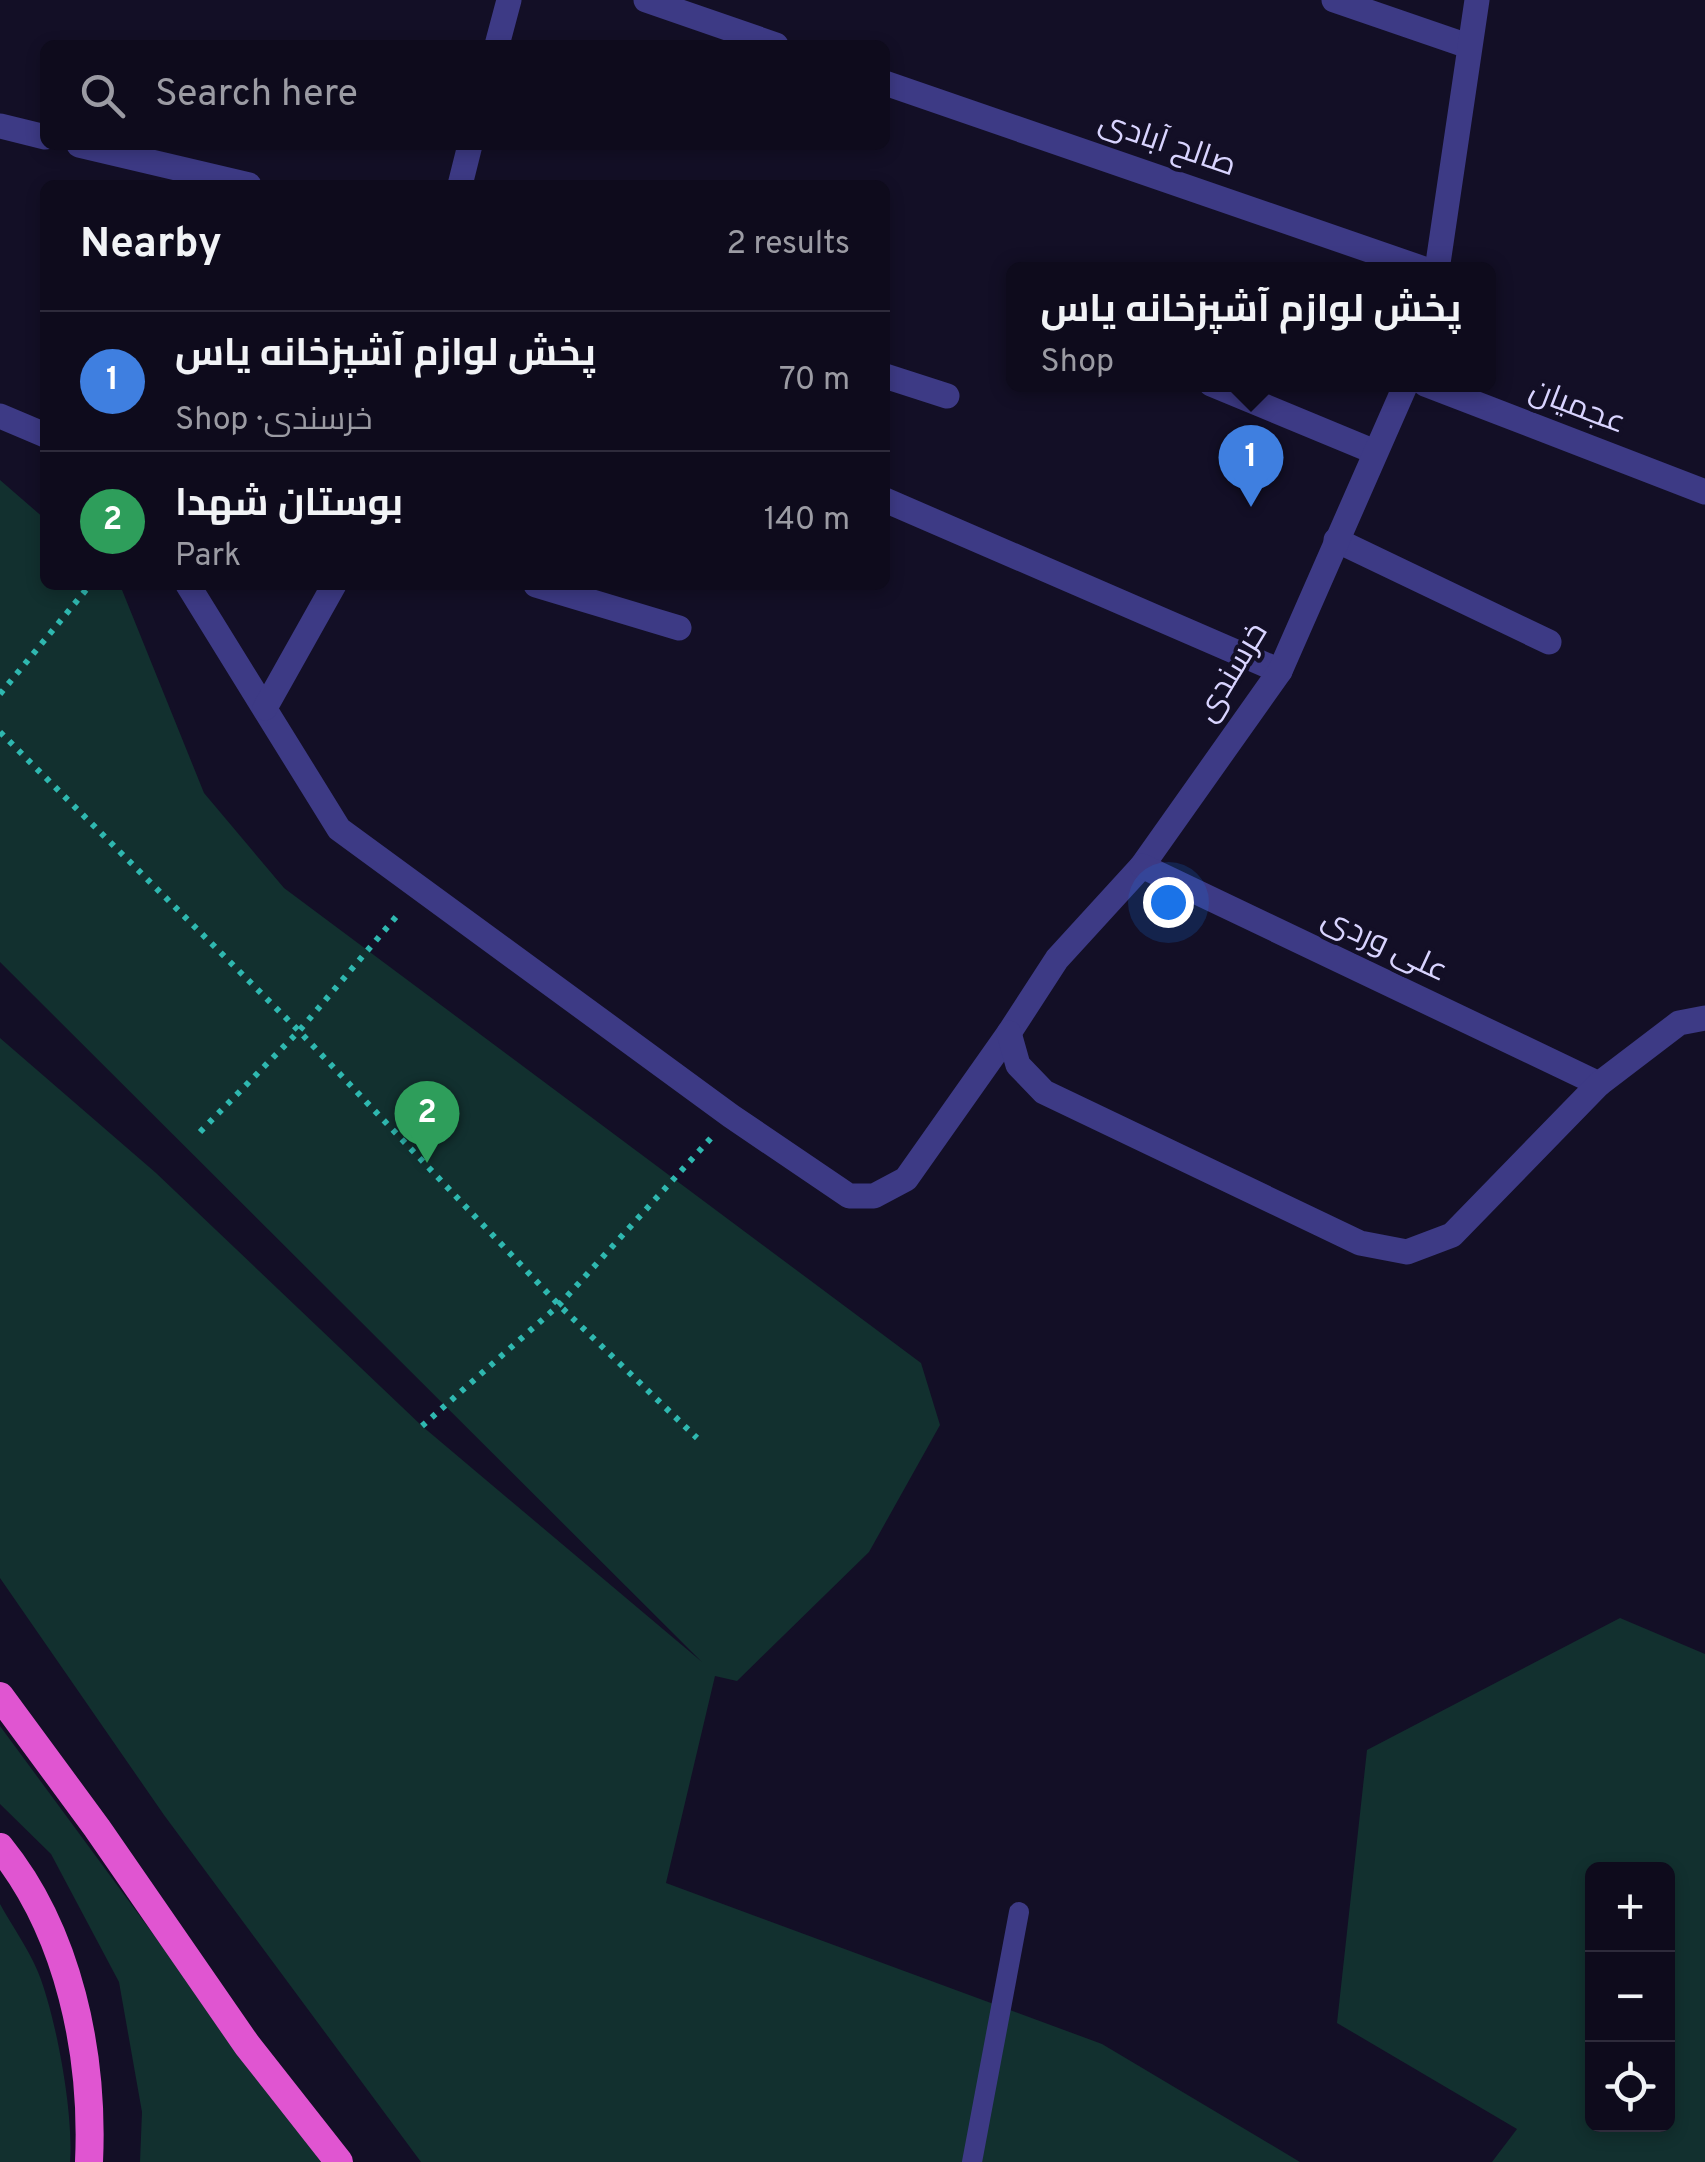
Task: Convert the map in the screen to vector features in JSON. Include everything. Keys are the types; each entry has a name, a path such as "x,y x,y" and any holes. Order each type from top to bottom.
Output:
{"highway":[{"path":"0,1696 247,2045 339,2162"},
{"path":"0,1847 39,1904 62,1959 92,2115 89,2162"}],"street":[{"path":"498,40 509,0"},
{"path":"646,0 762,40"},
{"path":"1334,0 1468,46"},
{"path":"1438,262 1477,0"},
{"name":"صالح آبادی","path":"890,84 1404,262"},
{"path":"0,126 40,136"},
{"path":"100,150 228,180"},
{"path":"461,180 469,150"},
{"path":"890,378 947,396"},
{"path":"1230,392 1376,452"},
{"name":"خرسندی","path":"191,590 340,829 731,1116 849,1196 874,1196 906,1178 1009,1033 1056,959 1142,866 1280,671 1402,392"},
{"name":"عجمیان","path":"1446,392 1705,492"},
{"path":"0,416 40,433"},
{"path":"890,502 1280,671"},
{"path":"1336,540 1548,642"},
{"path":"265,708 331,590"},
{"path":"553,590 679,628"},
{"name":"علی وردی","path":"1142,866 1598,1084"},
{"path":"1009,1033 1018,1065 1044,1092 1360,1243 1406,1252 1452,1235 1598,1084 1679,1023 1705,1018"}],"lane":[{"path":"972,2162 1020,1912"}],"path":[{"path":"0,694 86,590"},
{"path":"0,732 299,1031 559,1306 697,1438"},
{"path":"200,1132 299,1031 422,887"},
{"path":"422,1426 559,1306 731,1116"}],"green space":[{"path":"0,480 40,515 40,590 122,590 204,793 284,888 921,1363 940,1425 869,1552 737,1681 715,1676 666,1883 1102,2044 1300,2162 421,2162 164,1815 0,1578 0,1038 156,1173 422,1426 702,1662 0,962"},
{"path":"1620,1618 1705,1654 1705,2162 1492,2162 1517,2129 1337,2023 1367,1750"},
{"path":"0,1726 321,2162 140,2162 142,2112 119,1982 51,1854 0,1804"},
{"path":"0,1904 34,1963 45,1991 66,2093 70,2162 0,2162"}],"place":[{"name":"پخش لوازم آشپزخانه یاس","path":"1251,507"},
{"name":"بوستان شهدا","path":"427,1163"}]}
